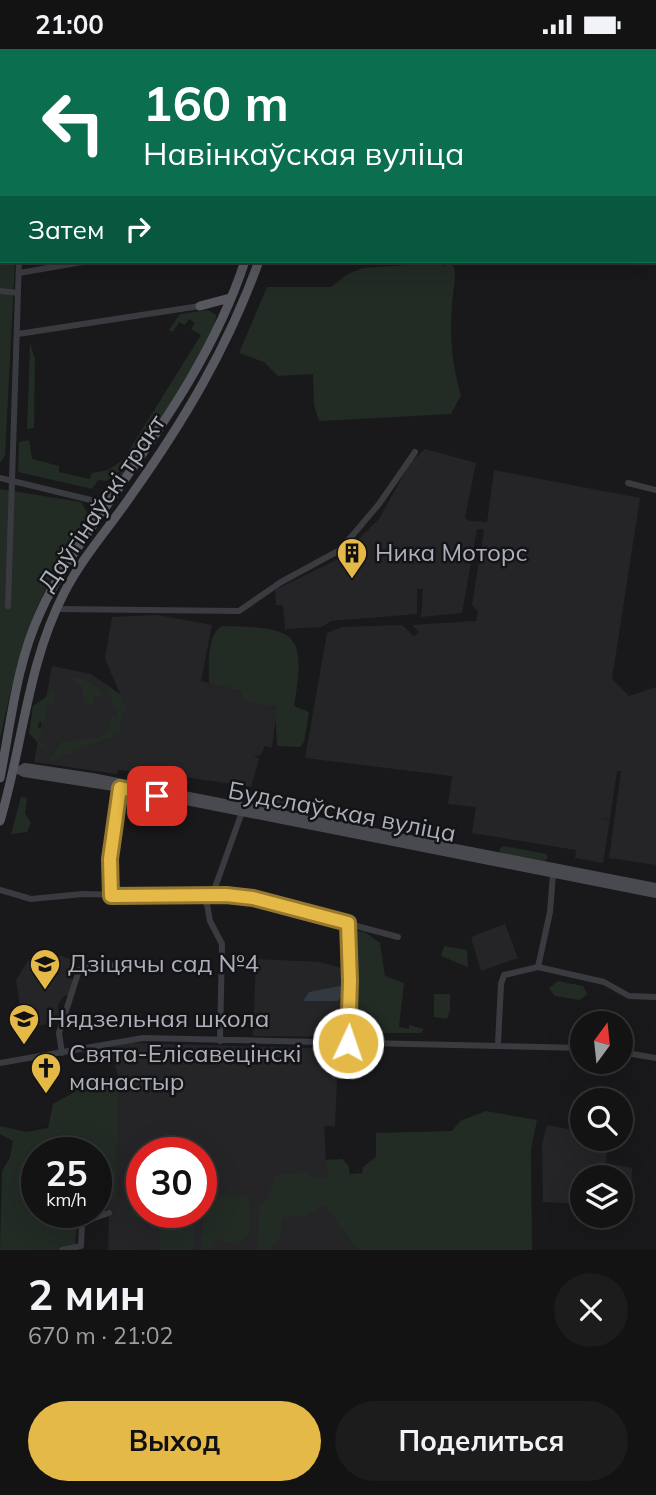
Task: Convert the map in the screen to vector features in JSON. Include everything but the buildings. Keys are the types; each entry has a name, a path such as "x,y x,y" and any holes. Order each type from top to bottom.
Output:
{"main road":[{"name":"Даўгінаўскі тракт","path":"0,778 16,689 39,614 68,561 181,399 219,325 244,263"},
{"name":"Даўгінаўскі тракт","path":"0,821 17,769 33,668 56,609 78,569 191,409 246,297 258,263"},
{"path":"200,306 227,301 233,293"},
{"path":"200,306 217,314 219,325"},
{"path":"107,506 118,514"},
{"path":"16,689 29,692"},
{"path":"2,761 17,769"},
{"name":"Будслаўская вуліца","path":"17,769 25,767 92,777 656,887"},
{"name":"Будслаўская вуліца","path":"17,769 656,894"}],"street":[{"name":"Даўгінаўскі тракт","path":"8,606 19,263"},
{"path":"19,273 74,263"},
{"path":"0,291 18,293"},
{"path":"18,334 200,306"},
{"path":"56,609 239,611 282,582 340,550 379,504 415,452"},
{"path":"0,478 107,506"},
{"path":"628,484 656,490"},
{"path":"111,896 110,859 120,788"},
{"path":"207,904 217,887 242,812"},
{"path":"538,967 550,912 553,874"},
{"path":"217,887 226,895"},
{"path":"0,890 31,899 68,894 226,895 253,898 398,937"},
{"path":"199,896 207,904 210,921 222,944 220,1041"},
{"path":"348,923 348,1043"},
{"path":"62,1052 59,1033 79,970 91,965 147,965"},
{"path":"498,1044 502,978 509,973 538,967 604,982 629,996 656,997"},
{"path":"0,1063 143,1038 570,1047"},
{"path":"634,1054 656,1058"},
{"path":"62,1250 82,1245 82,1228"}],"shaded area":[{"path":"0,263 15,263 5,456 0,463"},
{"path":"438,263 444,266 451,263 455,273 452,345 461,395 451,414 319,421 314,405 313,374 278,376 264,362 239,353 267,287 331,287 348,274 362,268"},
{"path":"208,310 216,315 204,349 174,400 116,487 113,484 123,469 106,481 98,480 92,489 18,472 19,442 29,440 32,459 59,466 59,472 90,479 92,473 108,470 123,460 201,335 191,329 195,323 189,319 185,325 179,322 173,332 169,330 180,314"},
{"path":"30,343 35,359 34,428 27,429"},
{"path":"425,449 476,463 465,518 470,521 487,522 494,470 640,498 612,679 629,696 656,687 656,865 609,858 621,771 617,771 610,819 600,818 610,820 603,863 575,858 576,850 472,833 476,807 448,804 452,776 305,758 327,633 342,627 402,625 414,636 419,632 412,625 476,621 478,612 472,605 484,530 477,529 462,613 421,617 423,589 417,589 417,614 331,621 322,627 285,629 283,605 276,605 275,590 338,559 379,519 410,463"},
{"path":"0,489 81,502 89,516 55,569 32,622 14,677 0,739"},
{"path":"158,615 212,625 201,681 240,691 243,700 270,705 277,710 272,748 265,746 260,756 254,755 259,759 251,787 118,770 117,774 34,762 52,666 91,674 120,694 105,659 112,617"},
{"path":"222,626 266,629 280,632 290,638 296,648 298,662 294,706 309,712 304,742 300,747 277,746 275,707 243,700 240,691 209,683 211,644 213,636"},
{"path":"69,676 85,679 102,692 101,696 94,696 93,706 85,702 82,687"},
{"path":"102,682 121,695 127,710 121,715 120,733 49,762 61,742 98,738 108,732 111,716 117,717 118,712"},
{"path":"54,691 54,701 47,707 44,722 39,722 38,728 43,730 38,741 44,745 47,753 29,733 33,706"},
{"path":"259,793 302,800 296,810 259,804"},
{"path":"21,797 27,798 25,813 31,823 27,832 11,834"},
{"path":"504,846 546,854 548,858 544,861 500,853 500,848"},
{"path":"505,924 518,958 481,971 471,937"},
{"path":"351,930 365,932 380,943 385,976 404,983 399,1027 409,1029 409,1025 424,1029 421,1033 353,1033"},
{"path":"444,946 467,950 468,967 441,956"},
{"name":"Дзіцячы сад №4","path":"61,956 70,959 73,987 71,995 64,996 58,1005 60,1022 23,1028 16,980 29,959"},
{"path":"256,959 319,962 342,968 346,975 347,1037 253,1036"},
{"path":"558,981 583,986 587,994 580,1000 555,996 549,988"},
{"path":"340,986 344,990 338,1001 303,1001 309,992"},
{"path":"434,994 450,994 447,1019 434,1017"},
{"path":"131,1043 343,1049 343,1078 337,1079 335,1126 324,1126 327,1179 311,1179 325,1206 357,1250 108,1250 109,1228 112,1228 112,1137 93,1137 89,1083 118,1077 110,1047"},
{"path":"118,1077 116,1199 112,1200 112,1137 21,1137 21,1228 77,1228 75,1245 56,1250 0,1250 2,1171 10,1157 13,1141 0,1134 0,1126 26,1132 48,1128 53,1104 73,1093 82,1083"},
{"path":"486,1111 537,1120 531,1149 532,1250 357,1250 325,1206 321,1206 308,1216 285,1216 281,1223 281,1235 270,1250 257,1250 260,1204 266,1200 276,1176 303,1171 311,1177 327,1179 326,1160 342,1159 348,1165 350,1174 362,1173 363,1167 376,1157 376,1133 452,1131 460,1121"},
{"path":"547,1125 570,1129 570,1151 607,1151 606,1163 616,1165 570,1165 570,1203 543,1202 542,1144"},
{"path":"249,1196 250,1232 240,1244 217,1240 211,1250 201,1250 202,1228 217,1228 217,1197"},
{"path":"160,1228 194,1228 193,1250 160,1250"}],"place":[{"name":"Ника Моторс","path":"352,580"},
{"name":"Дзіцячы сад №4","path":"45,991"},
{"name":"Нядзельная школа","path":"24,1046"},
{"name":"Свята-Елісавецінскі манастыр","path":"46,1095"}],"route":[{"path":"157,796 120,788 110,859 111,896 226,895 253,898 348,923 348,1043"}]}
